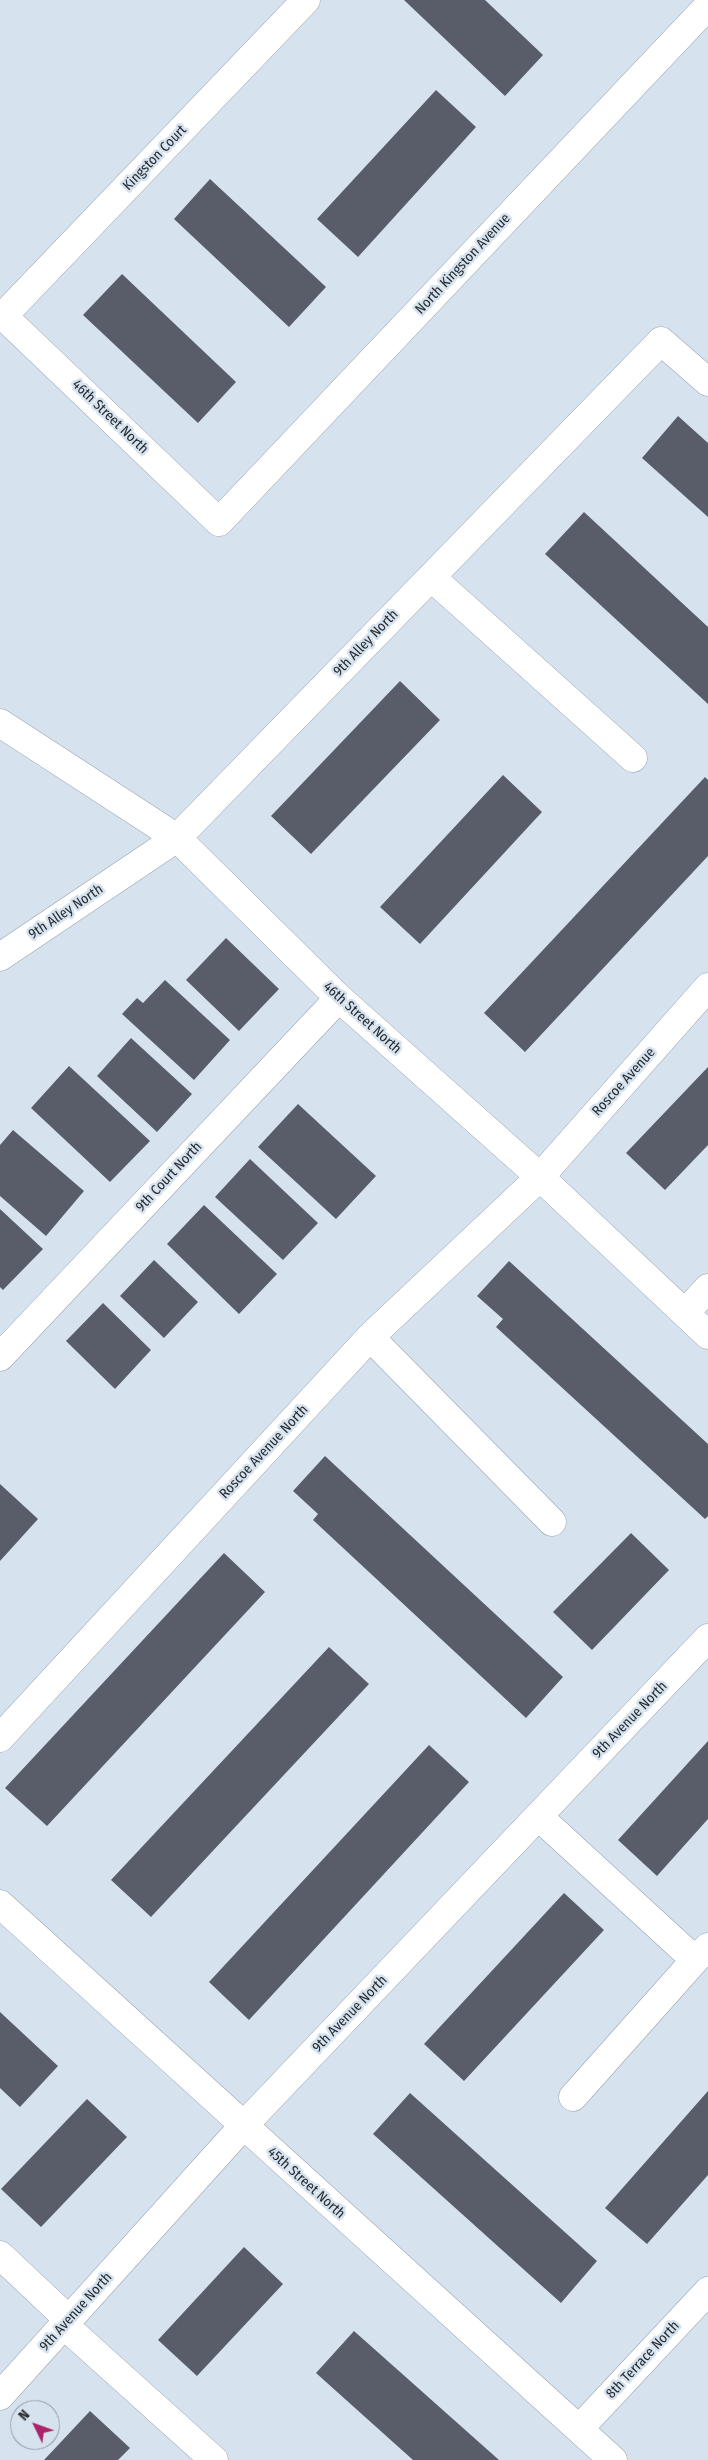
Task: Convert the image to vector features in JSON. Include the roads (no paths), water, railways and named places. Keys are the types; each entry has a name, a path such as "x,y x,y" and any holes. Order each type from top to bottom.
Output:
{"street":[{"name":"Kingston Court","path":"2,314 306,0"},
{"name":"North Kingston Avenue","path":"219,522 708,6"},
{"name":"46th Street North","path":"2,314 219,522"},
{"name":"9th Alley North","path":"0,957 177,838 661,341 708,382"},
{"path":"431,577 633,758"},
{"name":"46th Street North","path":"0,723 177,838 338,998 540,1177 686,1312 708,1335"},
{"name":"Roscoe Avenue","path":"540,1177 708,987"},
{"name":"9th Court North","path":"0,1357 338,998"},
{"name":"Roscoe Avenue North","path":"0,1738 370,1337 540,1177"},
{"path":"686,1312 708,1288"},
{"path":"370,1337 552,1522"},
{"name":"9th Avenue North","path":"0,2396 244,2126 708,1638"},
{"path":"538,1816 701,1954 573,2098"},
{"name":"45th Street North","path":"0,1904 613,2460"},
{"path":"0,2255 66,2323 214,2460"},
{"name":"8th Terrace North","path":"578,2429 708,2291"}]}
